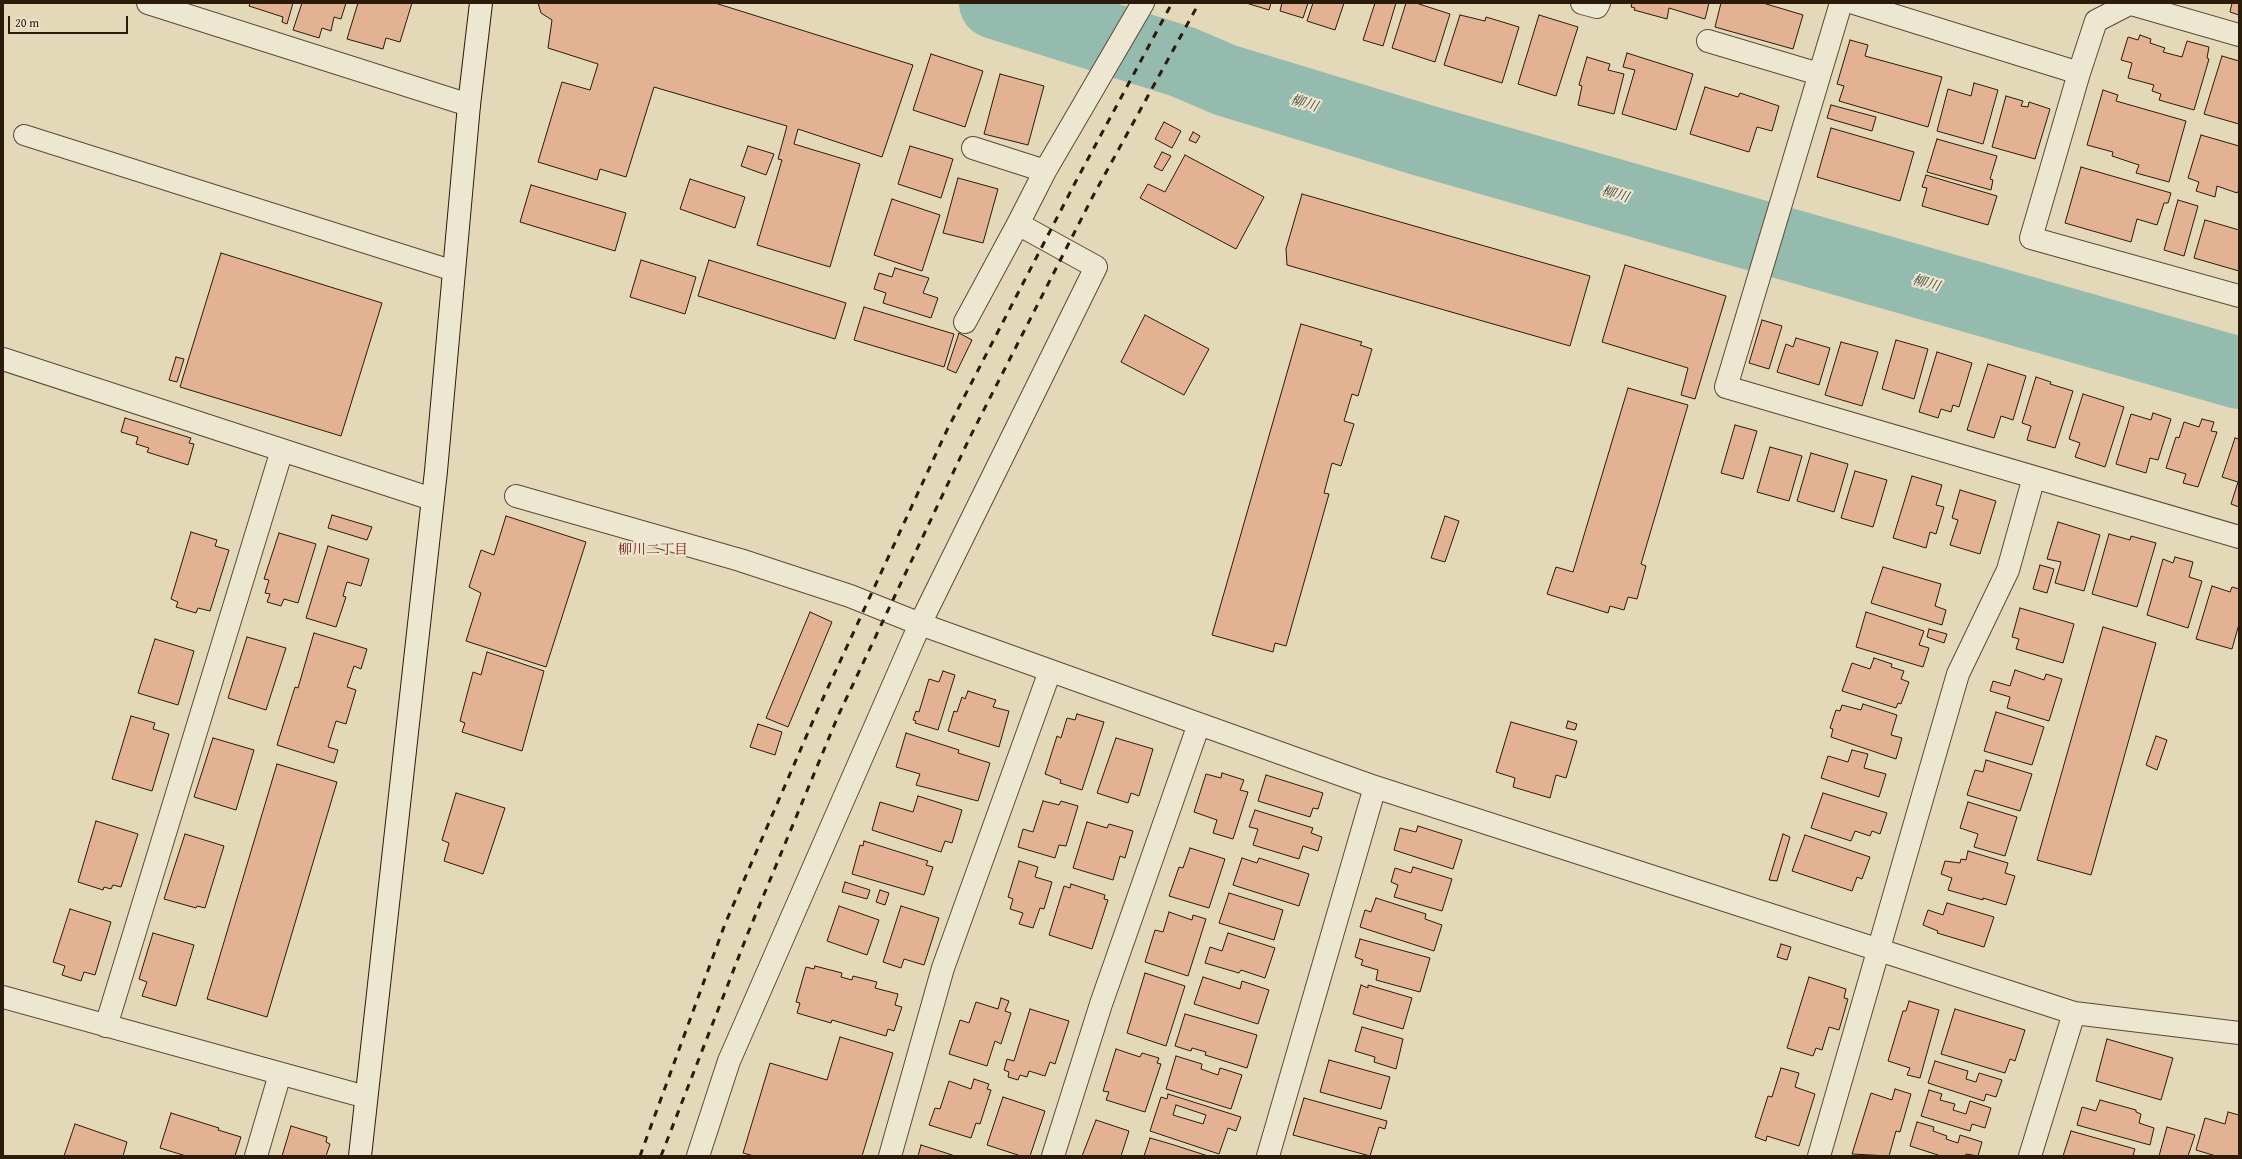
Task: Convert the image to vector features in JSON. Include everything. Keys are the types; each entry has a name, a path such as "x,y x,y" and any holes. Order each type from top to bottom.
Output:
{"street":[{"path":"148,3 469,105"},
{"path":"360,1156 432,499 469,105 481,3"},
{"path":"965,322 1045,171 1106,64 1143,3"},
{"path":"1582,3 1597,7 1599,3"},
{"path":"1841,3 1726,387 2239,537"},
{"path":"1854,3 2079,73"},
{"path":"2239,35 2131,3 2096,21 2079,73 2031,238 2239,296"},
{"path":"1708,41 1819,74"},
{"path":"973,148 1045,171"},
{"path":"698,1156 729,1061 920,624 1096,267 1018,224"},
{"path":"3,358 432,499"},
{"path":"106,1026 282,450"},
{"path":"1819,1156 1958,674 2008,570 2034,477"},
{"path":"516,496 740,560 850,596 920,624 1375,787 2074,1013 2239,1034"},
{"path":"890,1156 943,968 1050,671"},
{"path":"1053,1156 1101,1004 1199,724"},
{"path":"1268,1156 1375,787"},
{"path":"3,998 366,1097"},
{"path":"2030,1156 2074,1013"},
{"path":"256,1156 280,1074"}],"lane":[{"path":"24,135 454,271"}],"building":[{"path":"250,3 293,3 287,24 282,22 283,17 249,6"},
{"path":"302,3 346,3 341,19 334,17 331,31 322,28 319,38 293,30"},
{"path":"358,3 412,3 400,42 386,38 383,49 347,39"},
{"path":"538,3 715,3 913,65 882,157 798,129 794,144 860,164 830,267 757,245 782,160 778,159 787,126 654,87 626,177 600,169 597,180 538,162 562,82 590,90 598,64 548,48 552,20 541,13"},
{"path":"1246,3 1271,3 1269,10"},
{"path":"1282,3 1308,3 1303,18 1280,11"},
{"path":"1313,3 1344,3 1335,30 1307,21"},
{"path":"1375,3 1396,3 1383,46 1363,40"},
{"path":"1406,3 1416,3 1450,14 1435,62 1392,48"},
{"path":"1632,3 1709,3 1705,19 1669,8 1667,19 1634,10 1635,8 1631,7"},
{"path":"1721,3 1763,3 1803,15 1793,49 1715,27"},
{"path":"2232,3 2239,3 2239,15 2230,12"},
{"path":"1460,15 1485,21 1486,17 1519,27 1502,83 1444,65"},
{"path":"1539,15 1578,27 1556,96 1518,84"},
{"path":"2140,35 2151,39 2150,43 2165,48 2163,52 2182,57 2187,41 2209,47 2207,58 2209,59 2194,110 2159,100 2161,94 2152,91 2154,85 2128,78 2132,63 2121,60 2128,37 2138,40"},
{"path":"1850,40 1868,45 1865,56 1942,77 1928,127 1839,101 1844,86 1837,84"},
{"path":"1627,53 1693,74 1676,130 1622,114 1635,70 1623,67"},
{"path":"931,54 983,71 965,127 913,110"},
{"path":"2222,56 2239,61 2239,124 2204,114"},
{"path":"1587,57 1610,64 1608,70 1624,74 1614,114 1578,105 1582,86 1579,85"},
{"path":"1000,74 1044,86 1028,145 984,134"},
{"path":"1974,83 1998,90 1983,144 1937,131 1948,89 1971,96"},
{"path":"1705,87 1738,97 1740,93 1779,106 1772,131 1757,127 1749,152 1690,134"},
{"path":"2103,90 2118,95 2116,101 2186,121 2169,182 2136,173 2139,165 2112,156 2113,152 2087,145"},
{"path":"2006,96 2023,101 2021,106 2028,107 2029,102 2050,109 2035,159 1992,147"},
{"path":"1831,105 1876,117 1872,131 1827,118"},
{"path":"1164,122 1181,131 1172,148 1155,139"},
{"path":"1831,128 1914,152 1900,201 1817,177"},
{"path":"1193,132 1200,136 1196,143 1189,140"},
{"path":"2201,135 2239,146 2239,190 2237,193 2217,186 2215,197 2196,191 2199,182 2188,178"},
{"path":"1937,139 1997,156 1990,179 1993,180 1991,190 1927,172"},
{"path":"748,146 774,154 766,175 741,166"},
{"path":"910,146 953,159 941,198 898,184"},
{"path":"1162,152 1171,156 1162,171 1154,167"},
{"path":"1185,155 1264,197 1236,249 1140,198 1148,184 1165,192"},
{"path":"2081,167 2171,193 2168,203 2164,203 2157,225 2137,219 2131,242 2065,223"},
{"path":"1926,175 1997,196 1988,225 1922,206 1927,188 1922,187"},
{"path":"958,178 998,189 983,243 943,233"},
{"path":"690,179 745,197 735,228 680,209"},
{"path":"531,185 626,213 615,251 520,222"},
{"path":"1302,194 1590,276 1570,346 1287,265 1286,249"},
{"path":"892,199 940,215 922,271 874,255"},
{"path":"2178,200 2198,206 2184,256 2164,250"},
{"path":"2205,220 2239,230 2239,271 2194,258"},
{"path":"221,253 382,303 341,436 180,387"},
{"path":"641,260 696,277 685,314 630,297"},
{"path":"709,260 846,303 835,339 698,296"},
{"path":"1625,265 1726,296 1695,399 1681,395 1688,368 1602,342"},
{"path":"895,268 929,278 923,293 938,298 931,318 883,303 886,293 874,289 879,273 892,277"},
{"path":"864,307 954,334 944,367 854,340"},
{"path":"1145,315 1209,349 1184,395 1121,362"},
{"path":"1762,320 1782,326 1769,369 1749,363"},
{"path":"1301,324 1362,342 1360,345 1372,349 1358,396 1352,394 1344,421 1354,424 1341,466 1332,463 1324,493 1329,494 1286,646 1275,643 1273,652 1212,635"},
{"path":"959,333 972,340 956,373 947,369"},
{"path":"1796,338 1830,348 1819,385 1777,372 1786,344 1793,347"},
{"path":"1896,340 1928,349 1914,399 1882,389"},
{"path":"1841,342 1878,352 1862,406 1825,395"},
{"path":"1937,352 1972,363 1959,407 1953,405 1951,412 1941,409 1938,418 1919,412"},
{"path":"176,357 184,359 177,382 169,380"},
{"path":"1988,364 2026,376 2013,420 2001,416 1994,438 1967,430"},
{"path":"2036,377 2051,382 2050,384 2073,391 2055,448 2027,440 2031,426 2022,423"},
{"path":"1628,388 1688,405 1641,564 1646,566 1637,599 1628,597 1624,610 1610,606 1608,613 1547,594 1556,567 1573,572"},
{"path":"2083,394 2124,407 2105,467 2075,457 2080,443 2069,439"},
{"path":"2153,413 2171,419 2158,460 2150,458 2146,473 2116,464 2131,414 2151,420"},
{"path":"125,418 191,438 189,443 194,444 188,465 147,452 149,448 136,444 138,437 121,432"},
{"path":"2202,419 2214,422 2211,431 2217,432 2198,487 2183,483 2186,474 2166,468 2176,437 2179,438 2184,422 2199,427"},
{"path":"1735,425 1757,431 1743,479 1721,473"},
{"path":"2235,438 2239,439 2239,507 2231,504 2238,482 2222,477"},
{"path":"1770,447 1802,456 1789,501 1757,492"},
{"path":"1811,453 1848,464 1834,512 1797,501"},
{"path":"1855,471 1887,480 1873,527 1841,518"},
{"path":"1912,476 1942,485 1936,505 1944,507 1936,534 1930,532 1926,548 1893,538"},
{"path":"1960,490 1996,501 1980,554 1950,545 1958,520 1952,518"},
{"path":"332,515 372,527 367,540 328,528"},
{"path":"506,516 586,542 546,667 466,641 481,593 469,587 481,550 494,555"},
{"path":"1445,516 1459,521 1445,562 1431,558"},
{"path":"2058,522 2100,535 2084,591 2055,583 2061,562 2047,559"},
{"path":"191,532 217,540 215,546 229,550 210,611 198,608 196,613 176,607 178,602 171,599"},
{"path":"279,533 316,544 298,603 284,599 281,606 267,602 270,594 265,593 269,580 264,579"},
{"path":"2109,534 2130,540 2131,536 2156,543 2137,607 2092,594"},
{"path":"328,546 369,559 361,586 347,582 343,596 346,597 336,627 306,618"},
{"path":"2175,557 2193,562 2189,577 2202,581 2188,628 2147,615 2163,559 2173,563"},
{"path":"2040,565 2054,569 2047,593 2033,589"},
{"path":"1883,567 1941,584 1935,606 1946,610 1942,625 1871,603"},
{"path":"2212,586 2230,592 2232,587 2239,589 2239,624 2232,649 2196,639"},
{"path":"2020,608 2074,624 2063,663 2016,649 2019,639 2012,637"},
{"path":"810,612 832,622 788,727 766,718"},
{"path":"1866,612 1924,631 1919,645 1929,648 1923,667 1856,647"},
{"path":"2103,627 2156,643 2091,875 2037,860"},
{"path":"1929,629 1947,634 1944,643 1927,637"},
{"path":"314,633 367,649 361,669 354,666 347,687 356,690 346,724 336,721 328,747 338,750 334,763 277,745 295,687 298,688"},
{"path":"247,637 286,648 266,710 228,698"},
{"path":"155,639 194,651 178,705 138,693"},
{"path":"487,652 544,671 522,751 462,732 465,723 460,721 473,672 481,675"},
{"path":"1874,658 1892,664 1891,667 1904,671 1901,679 1909,682 1901,704 1898,703 1896,708 1842,691 1852,663 1870,669"},
{"path":"2015,670 2044,680 2046,674 2062,679 2049,721 2007,708 2010,697 1990,691 1993,681 2010,686"},
{"path":"943,671 955,675 938,730 915,723 916,721 913,720 916,711 919,712 929,679 939,682"},
{"path":"968,691 996,700 993,707 1009,711 999,747 948,731 954,711 957,712 962,697 965,699"},
{"path":"1863,704 1897,715 1891,735 1902,738 1896,759 1831,737 1833,729 1830,728 1836,710 1840,711 1842,705 1861,710"},
{"path":"1996,712 2044,727 2032,765 1984,751"},
{"path":"1077,714 1104,722 1082,790 1060,783 1061,780 1045,774 1057,736 1061,738 1067,718 1075,720"},
{"path":"131,716 155,723 153,729 169,734 152,791 112,779"},
{"path":"1568,721 1577,724 1575,730 1566,728"},
{"path":"1511,722 1577,741 1566,778 1556,775 1550,798 1513,787 1515,778 1496,772"},
{"path":"758,724 782,732 775,755 750,747"},
{"path":"906,733 959,750 958,753 990,763 978,801 916,785 920,774 896,767"},
{"path":"2156,736 2167,740 2157,770 2146,765"},
{"path":"213,738 254,750 236,810 194,797"},
{"path":"1116,738 1153,749 1139,796 1131,793 1128,803 1097,793"},
{"path":"1852,750 1868,754 1864,768 1886,774 1879,797 1821,778 1828,756 1848,762"},
{"path":"1986,760 2032,774 2020,811 1967,795 1975,770 1983,772"},
{"path":"277,764 337,782 267,1017 207,999"},
{"path":"1222,773 1244,780 1240,790 1248,792 1233,839 1213,833 1217,820 1194,812 1206,774 1221,778"},
{"path":"1266,775 1323,793 1318,809 1313,808 1310,817 1258,801"},
{"path":"456,793 505,808 483,874 444,861 449,843 442,840"},
{"path":"1823,793 1887,813 1880,834 1872,831 1870,836 1855,831 1851,841 1811,828"},
{"path":"918,796 962,810 952,843 945,841 941,852 872,830 880,802 913,812"},
{"path":"1043,801 1059,805 1061,801 1078,806 1066,846 1059,845 1055,858 1018,847 1023,829 1033,832"},
{"path":"1968,802 2017,817 2005,856 1974,847 1978,834 1960,828"},
{"path":"1255,810 1313,828 1311,833 1322,837 1318,851 1303,846 1299,859 1253,845 1258,829 1249,827"},
{"path":"96,821 138,834 121,887 113,885 111,889 104,887 103,890 78,882"},
{"path":"1087,822 1107,828 1109,824 1133,831 1125,858 1120,856 1113,880 1073,868"},
{"path":"1418,826 1462,840 1453,869 1394,850 1400,828 1416,832"},
{"path":"185,834 224,846 205,908 197,906 196,908 164,899"},
{"path":"1783,834 1790,837 1777,881 1769,880"},
{"path":"1805,835 1870,857 1862,879 1857,877 1852,891 1792,871"},
{"path":"864,841 928,861 926,865 933,867 924,895 852,874 860,845 863,846"},
{"path":"1190,848 1225,859 1209,908 1169,896 1179,867 1183,868"},
{"path":"1968,851 2008,863 2005,873 2015,876 2006,905 1948,890 1952,878 1941,874 1945,861 1960,863 1961,859 1966,860"},
{"path":"1242,858 1257,863 1259,858 1309,874 1299,906 1233,885"},
{"path":"1019,861 1038,867 1035,877 1052,882 1044,909 1040,908 1033,928 1019,924 1023,913 1010,909 1013,899 1008,897"},
{"path":"1413,867 1452,879 1442,911 1394,897 1398,885 1391,882 1395,868 1411,873"},
{"path":"845,882 870,890 867,899 842,892"},
{"path":"1071,884 1105,895 1104,899 1108,900 1092,949 1049,935 1064,886 1070,888"},
{"path":"880,890 889,893 885,905 876,902"},
{"path":"1229,893 1283,910 1274,940 1219,923"},
{"path":"1376,898 1426,914 1425,919 1442,925 1434,951 1360,927 1365,910 1371,912"},
{"path":"1947,903 1994,917 1984,947 1937,933 1938,931 1923,925 1928,910 1943,915"},
{"path":"839,906 879,920 867,955 827,941"},
{"path":"901,906 939,918 924,965 904,959 901,968 883,962"},
{"path":"70,909 111,922 95,975 84,972 81,981 62,975 65,966 53,962"},
{"path":"1169,912 1192,920 1193,915 1206,919 1188,976 1145,962 1155,930 1163,932"},
{"path":"153,933 194,945 176,1006 142,996 147,982 139,979"},
{"path":"1228,933 1275,948 1265,978 1241,970 1239,973 1205,963 1210,947 1222,951"},
{"path":"1360,939 1430,958 1420,992 1376,980 1378,970 1361,965 1363,960 1355,957"},
{"path":"1781,944 1791,947 1787,960 1777,957"},
{"path":"815,966 842,973 841,977 852,980 853,976 877,982 875,988 898,994 895,1005 902,1007 894,1031 888,1029 886,1036 832,1020 831,1023 797,1013 800,1003 796,1002 806,967 814,969"},
{"path":"1145,973 1185,986 1166,1046 1127,1033"},
{"path":"1203,977 1240,989 1242,981 1269,990 1258,1024 1194,1004"},
{"path":"1809,977 1846,989 1844,998 1848,999 1839,1030 1829,1027 1822,1050 1816,1048 1813,1056 1787,1048"},
{"path":"1361,985 1368,988 1368,985 1412,998 1403,1029 1353,1014"},
{"path":"1001,998 1009,1001 1005,1011 1011,1013 1001,1044 995,1041 987,1066 949,1054 960,1020 969,1023 976,1002 998,1009"},
{"path":"1909,1001 1939,1010 1920,1078 1907,1075 1910,1068 1888,1061 1903,1011 1906,1011"},
{"path":"1030,1009 1069,1021 1055,1064 1050,1062 1045,1076 1029,1071 1027,1077 1020,1075 1018,1080 1008,1077 1009,1072 1004,1070 1007,1059 1014,1061"},
{"path":"1955,1009 2025,1030 2015,1061 2010,1059 2005,1073 1941,1054"},
{"path":"1185,1014 1257,1035 1247,1068 1205,1055 1206,1052 1192,1048 1191,1051 1175,1046"},
{"path":"1362,1027 1403,1039 1396,1069 1374,1062 1375,1057 1355,1051"},
{"path":"840,1037 893,1053 862,1156 754,1156 743,1153 770,1063 827,1080"},
{"path":"2107,1039 2173,1058 2161,1100 2096,1081"},
{"path":"1116,1049 1140,1057 1142,1053 1159,1058 1157,1063 1161,1064 1145,1112 1106,1100 1109,1092 1103,1091"},
{"path":"1176,1056 1202,1064 1201,1069 1218,1075 1220,1068 1242,1075 1231,1109 1166,1089"},
{"path":"1329,1060 1390,1077 1381,1109 1320,1092"},
{"path":"1935,1061 1968,1071 1966,1079 1976,1082 1979,1073 2002,1080 1996,1097 1986,1094 1984,1101 1928,1083"},
{"path":"1781,1068 1799,1073 1795,1087 1815,1094 1799,1146 1767,1136 1766,1141 1755,1137 1768,1096 1772,1097"},
{"path":"974,1079 989,1084 987,1089 991,1090 980,1124 976,1123 971,1138 929,1125 935,1108 940,1109 949,1081 971,1089"},
{"path":"1895,1089 1911,1094 1900,1132 1896,1131 1889,1156 1852,1154 1871,1093 1892,1100"},
{"path":"1929,1090 1942,1094 1940,1100 1955,1104 1953,1110 1966,1114 1970,1101 1991,1108 1985,1128 1972,1124 1970,1131 1921,1116"},
{"path":"1168,1094 1241,1117 1236,1131 1228,1128 1219,1154 1150,1131 1161,1097 1167,1099","holes":["1176,1105 1206,1115 1203,1124 1173,1115"]},
{"path":"1003,1097 1045,1111 1030,1156 1021,1156 987,1145"},
{"path":"1304,1098 1387,1121 1385,1129 1379,1127 1370,1156 1293,1135"},
{"path":"2100,1100 2136,1110 2136,1112 2141,1114 2139,1123 2154,1128 2150,1145 2077,1125 2082,1107 2096,1111"},
{"path":"2228,1112 2239,1115 2239,1156 2216,1156 2196,1150 2205,1118 2225,1124"},
{"path":"171,1113 219,1128 218,1130 241,1137 235,1156 186,1156 160,1148"},
{"path":"1096,1120 1129,1131 1121,1156 1082,1156"},
{"path":"1917,1122 1934,1127 1933,1131 1947,1136 1946,1139 1958,1143 1960,1135 1982,1142 1978,1156 1966,1154 1965,1156 1941,1156 1910,1146"},
{"path":"75,1124 127,1142 123,1156 64,1156"},
{"path":"291,1126 327,1137 326,1142 330,1144 326,1156 282,1156"},
{"path":"2167,1127 2195,1135 2188,1156 2159,1156"},
{"path":"2071,1131 2135,1149 2133,1155 2137,1156 2063,1156"},
{"path":"1150,1138 1174,1145 1208,1156 1144,1156"},
{"path":"921,1145 946,1153 955,1156 918,1156"}],"waterway":[{"name":"柳川","path":"995,3 1183,62 1225,80 1422,140 2239,373"}],"railway":[{"path":"640,1156 725,924 819,707 947,430 1075,183 1172,3"},
{"path":"661,1156 748,933 838,716 970,437 1093,196 1199,3"}],"district":[{"name":"柳川二丁目","path":"653,550"}]}
